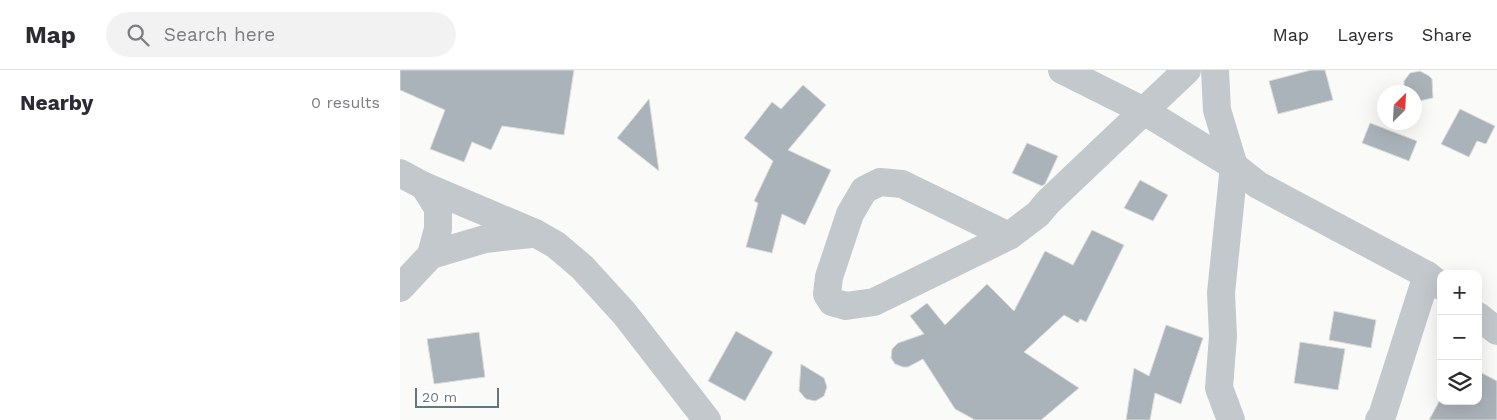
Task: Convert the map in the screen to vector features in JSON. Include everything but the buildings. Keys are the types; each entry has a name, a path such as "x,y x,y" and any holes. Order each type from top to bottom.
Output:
{"street":[{"path":"1062,70 1144,110 1234,166 1258,185 1434,280 1379,420"},
{"path":"1009,236 902,184 880,182 864,190 850,214 831,267 827,294 832,302 846,306 874,302 1009,236 1038,214 1048,202 1186,70"},
{"path":"1215,70 1217,110 1234,166 1221,293 1223,336 1219,388 1231,420"},
{"path":"400,173 424,186 534,233 556,245 582,267 624,313 708,420"},
{"path":"400,288 431,255 438,229 438,208 424,186"},
{"path":"431,255 485,239 534,233"},
{"path":"1482,319 1497,331"}]}
